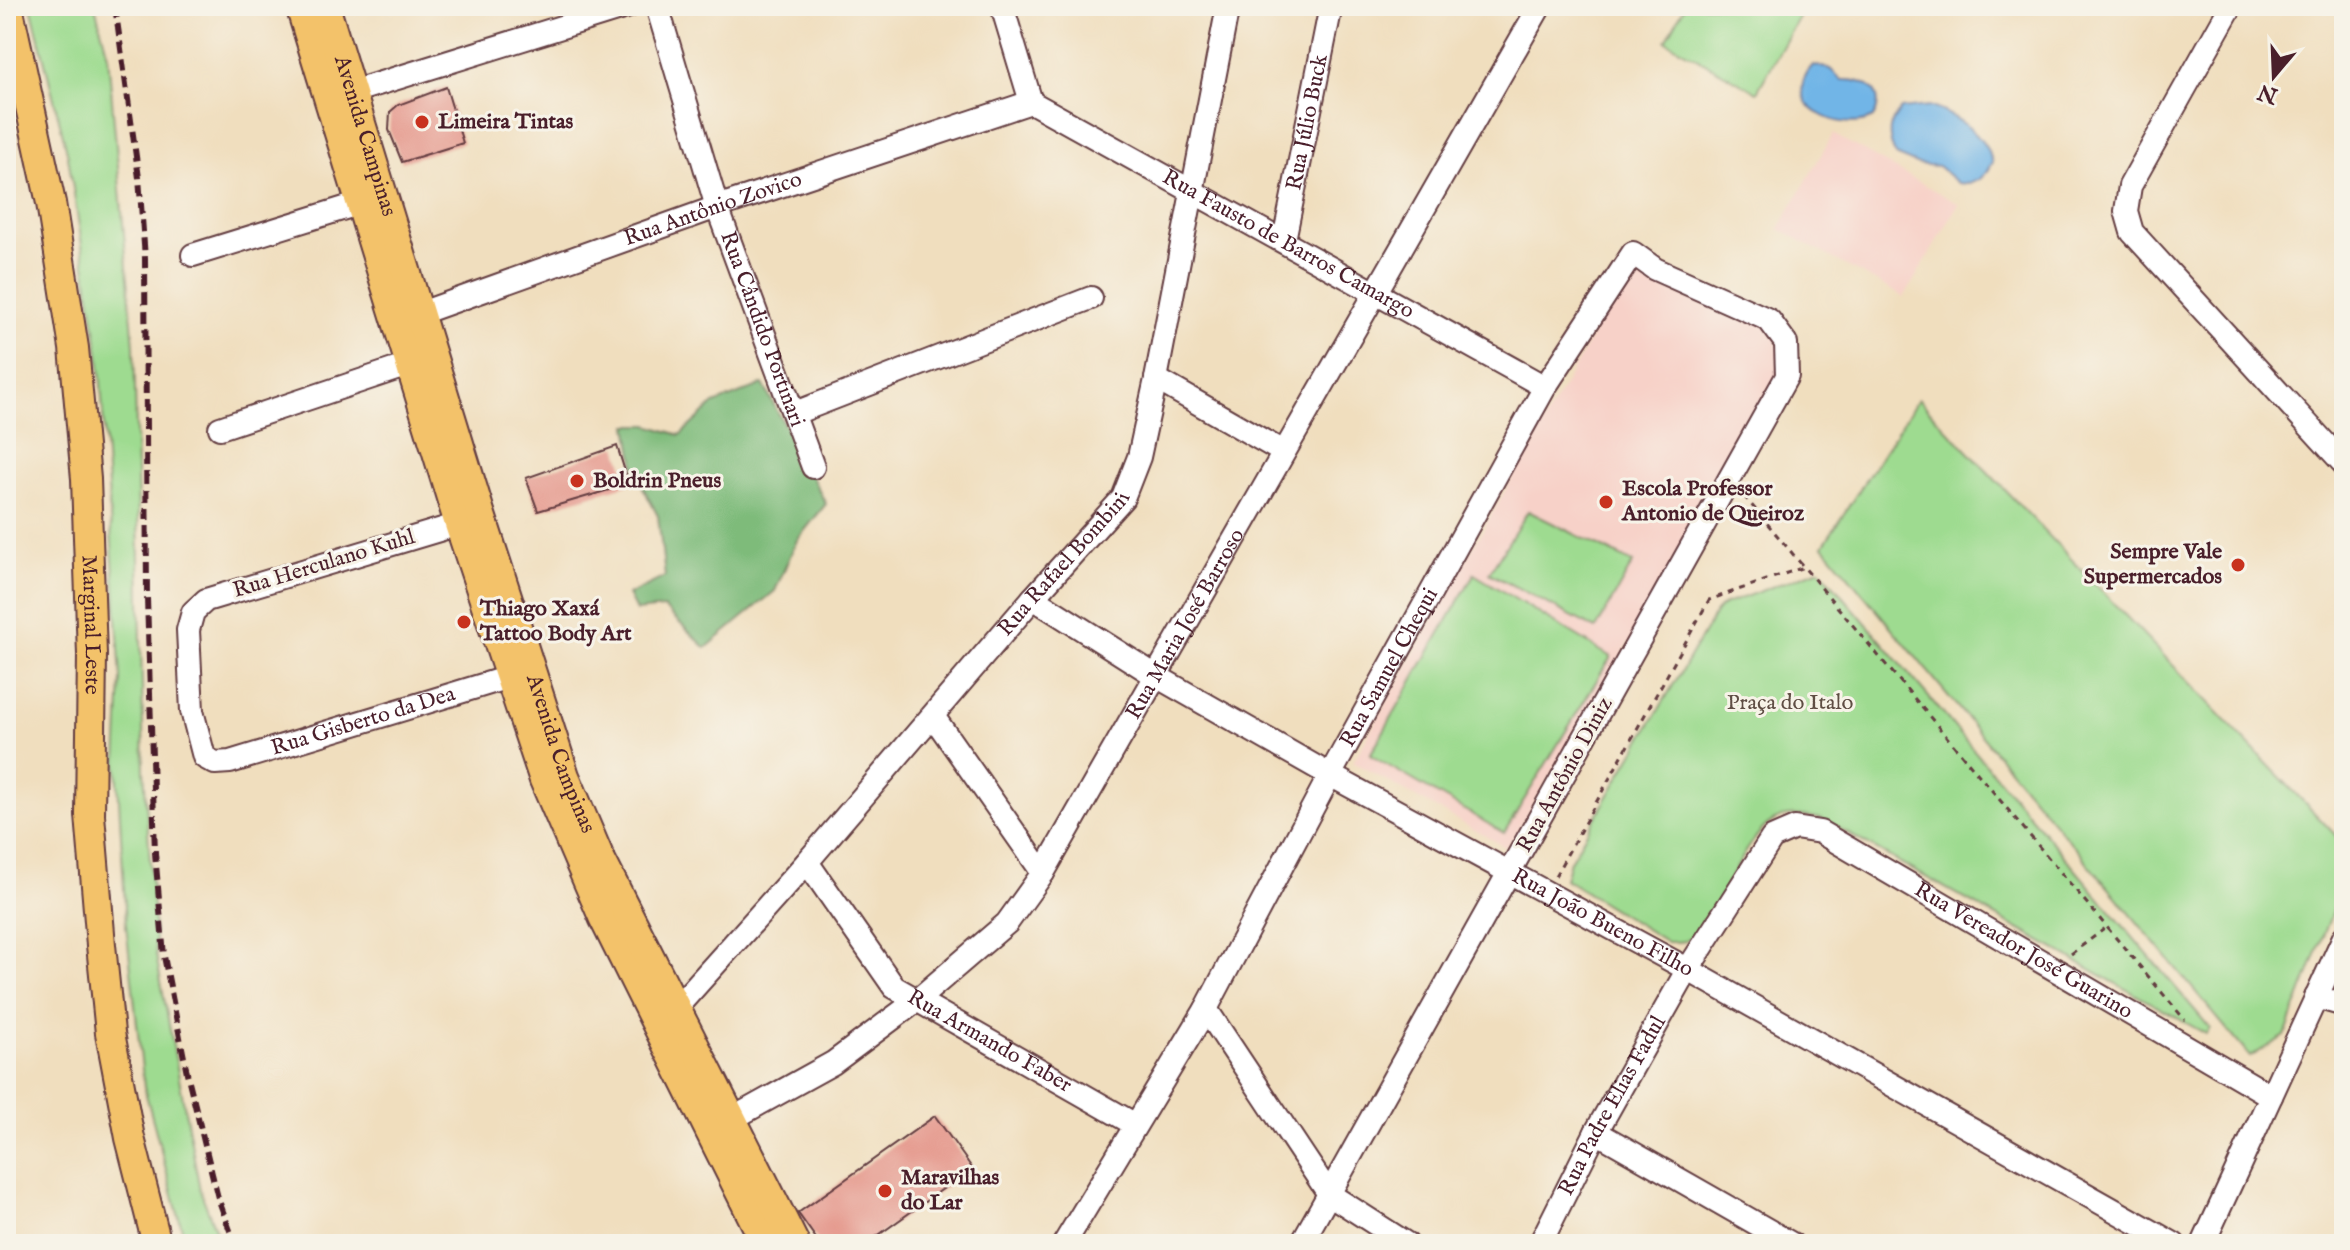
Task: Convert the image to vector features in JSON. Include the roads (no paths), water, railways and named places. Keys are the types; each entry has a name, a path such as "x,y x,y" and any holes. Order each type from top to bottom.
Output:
{"main road":[{"name":"Marginal Leste","path":"8,6 51,203 74,348 86,479 92,655 90,815 101,945 110,1033 130,1138 157,1244"},
{"name":"Avenida Campinas","path":"300,6 361,203 409,317 480,512 565,776 599,856 676,1008 766,1244"},
{"name":"Avenida Campinas","path":"325,6 352,92 409,317 411,364 459,524 544,780 578,862 721,1125 795,1244"}],"street":[{"path":"352,92 629,6"},
{"name":"Rua Cândido Portinari","path":"657,6 717,207 813,467"},
{"path":"1002,6 1031,102"},
{"name":"Rua Rafael Bombini","path":"676,1008 1123,498 1139,457 1156,379 1228,6"},
{"name":"Rua Júlio Buck","path":"1284,240 1331,6"},
{"name":"Rua Maria José Barroso","path":"721,1125 833,1063 916,1001 1007,923 1043,873 1540,6"},
{"path":"2231,6 2130,186 2126,211 2132,232 2161,266 2344,464"},
{"name":"Rua Antônio Zovico","path":"409,317 717,207 1031,102"},
{"name":"Rua Fausto de Barros Camargo","path":"1031,102 1545,387"},
{"path":"193,255 361,203"},
{"name":"Rua Samuel Chequi","path":"1064,1244 1206,1009 1330,775 1545,387 1633,253 1655,269 1769,320 1786,343"},
{"path":"795,413 1091,298"},
{"name":"Rua Antônio Diniz","path":"1301,1244 1787,376 1786,343"},
{"path":"220,428 411,364"},
{"path":"1156,379 1283,452"},
{"name":"Rua Herculano Kuhl","path":"215,763 204,757 192,711 188,630 193,612 206,600 459,524"},
{"name":"Rua João Bueno Filho","path":"1033,598 1156,676 1330,775 1688,969 2174,1244"},
{"name":"Rua Gisberto da Dea","path":"215,763 230,762 509,677"},
{"path":"933,716 1043,873"},
{"name":"Rua Vereador José Guarino","path":"1772,838 1795,828 1820,832 2271,1096"},
{"name":"Rua Padre Elias Fadul","path":"1540,1244 1596,1132 1688,969 1772,838"},
{"name":"Rua Armando Faber","path":"807,862 894,987 1134,1124"},
{"path":"2203,1244 2344,937"},
{"path":"2316,997 2344,1005"},
{"path":"1206,1009 1329,1194 1407,1244"},
{"path":"1596,1132 1792,1244"}],"water":[{"path":"1813,65 1830,69 1842,80 1859,82 1872,89 1878,101 1873,118 1844,122 1817,112 1807,103 1802,92 1804,79"},
{"path":"1929,106 1968,126 1982,142 1993,162 1980,179 1969,184 1958,183 1938,166 1916,164 1895,155 1890,130 1896,115 1901,109"}],"railway":[{"path":"115,6 139,178 145,258 147,598 155,853 164,956 187,1073 218,1198 235,1244"}],"place":[{"name":"Limeira Tintas","path":"422,122"},
{"name":"Boldrin Pneus","path":"577,481"},
{"name":"Escola Professor Antonio de Queiroz","path":"1606,502"},
{"name":"Sempre Vale Supermercados","path":"2238,565"},
{"name":"Thiago Xaxá Tattoo Body Art","path":"464,622"},
{"name":"Maravilhas do Lar","path":"885,1191"}],"park label":[{"name":"Praça do Italo","path":"1790,703"}]}
